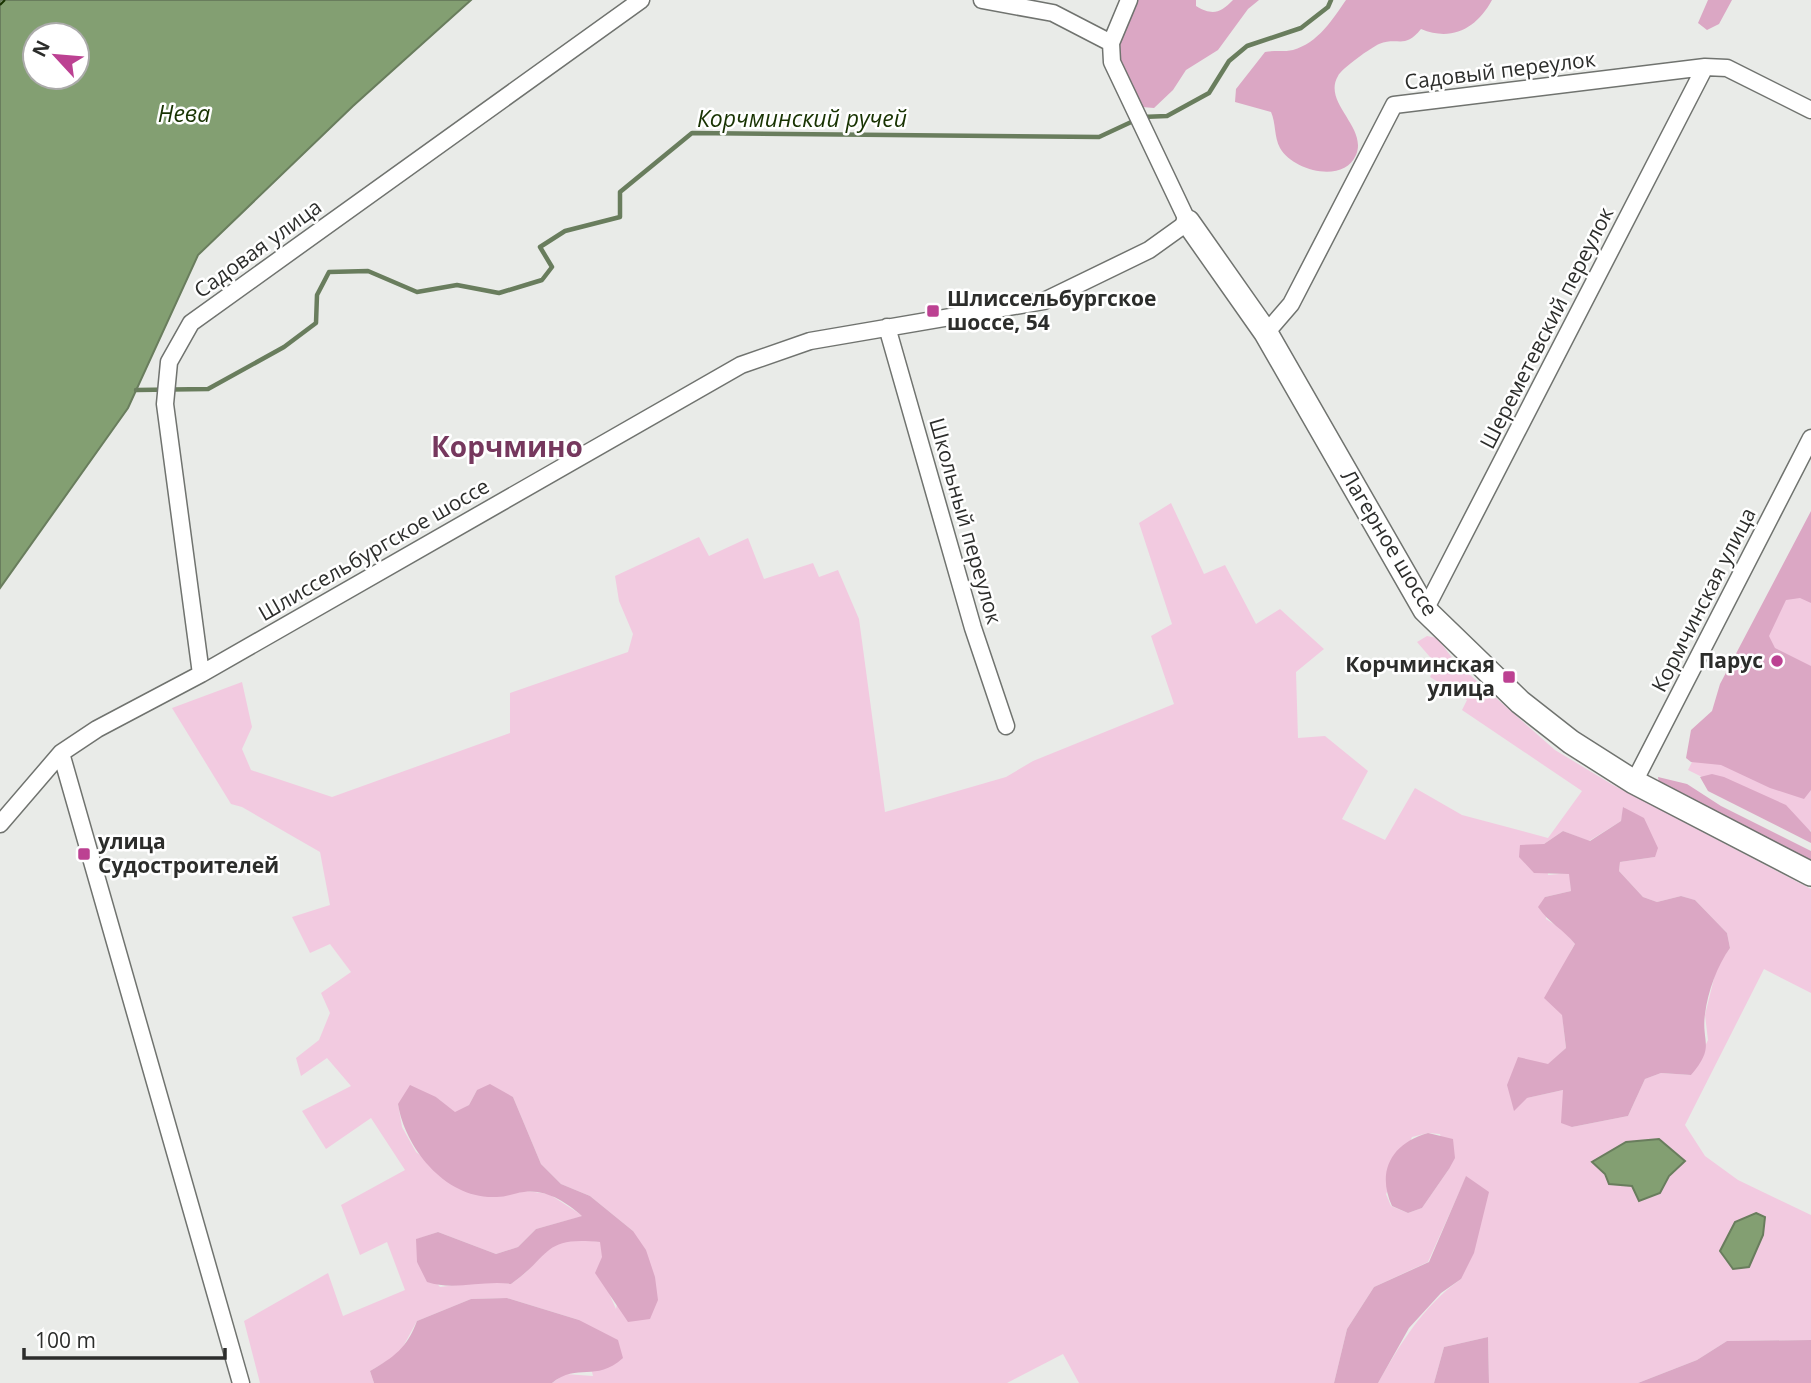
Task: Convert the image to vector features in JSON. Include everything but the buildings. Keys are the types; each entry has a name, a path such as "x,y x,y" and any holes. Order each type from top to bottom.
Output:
{"street":[{"name":"Садовая улица","path":"201,674 165,404 170,362 191,323 641,0"},
{"path":"982,0 1053,12 1111,43"},
{"path":"1129,0 1111,43 1112,62 1188,222"},
{"path":"1705,66 1727,68 1811,110"},
{"name":"Садовый переулок","path":"1266,333 1291,303 1394,104 1705,66"},
{"name":"Шереметевский переулок","path":"1425,610 1705,66"},
{"name":"Лагерное шоссе","path":"1188,222 1266,333 1425,610 1520,702 1571,742 1634,782 1811,874"},
{"name":"Шлиссельбургское шоссе","path":"0,824 61,753 154,697 201,674 741,365 810,341 1044,301 1149,250 1188,222"},
{"name":"Школьный переулок","path":"887,327 972,628 1006,726"},
{"name":"Кормчинская улица","path":"1634,782 1811,438"},
{"path":"61,753 242,1383"}],"shaded area":[{"path":"1137,0 1196,0 1196,6 1216,12 1233,0 1259,0 1248,9 1218,50 1186,70 1173,90 1154,108 1142,107 1126,76 1119,54 1123,32"},
{"path":"1346,0 1492,0 1479,18 1462,30 1443,34 1421,29 1406,41 1386,42 1375,46 1341,72 1335,86 1336,96 1356,135 1356,155 1350,164 1341,169 1318,171 1296,163 1287,156 1278,144 1271,112 1235,102 1236,89 1265,52 1293,50 1310,42 1324,30"},
{"path":"1708,0 1732,0 1719,24 1707,30 1698,23"},
{"path":"1171,503 1204,574 1225,565 1256,624 1280,609 1324,649 1296,672 1298,738 1325,736 1368,771 1342,819 1385,840 1415,788 1462,815 1548,838 1582,791 1462,710 1467,700 1430,677 1436,664 1417,642 1427,636 1437,638 1453,659 1446,666 1453,671 1461,667 1555,750 1613,785 1811,889 1811,993 1764,969 1685,1125 1705,1156 1738,1180 1811,1215 1811,1340 1727,1341 1697,1360 1638,1383 1489,1383 1488,1337 1444,1347 1434,1383 1378,1383 1404,1340 1424,1314 1461,1279 1466,1177 1428,1262 1374,1287 1347,1329 1334,1383 1079,1383 1063,1354 1007,1383 552,1383 565,1374 593,1376 579,1320 507,1298 471,1299 417,1321 399,1354 370,1371 374,1383 260,1383 244,1321 328,1273 343,1316 405,1290 387,1242 360,1255 341,1205 405,1170 371,1118 326,1149 302,1111 351,1086 327,1058 301,1076 296,1058 319,1040 330,1013 321,993 351,972 330,944 310,953 292,917 330,905 320,852 242,807 231,804 172,708 242,682 252,727 242,749 251,770 332,797 510,733 510,693 628,652 633,634 619,601 615,576 699,537 709,556 748,538 764,579 813,563 819,577 838,570 859,619 885,812 1006,777 1033,761 1174,704 1151,636 1172,624 1139,523","holes":["1624,807 1655,857 1620,862 1619,871 1643,897 1657,902 1681,896 1695,900 1727,933 1730,948 1717,966 1705,1015 1708,1040 1691,1075 1661,1073 1645,1079 1628,1116 1572,1127 1563,1090 1527,1098 1549,1064 1566,1048 1562,1008 1563,980 1565,967 1575,944 1563,930 1546,919 1545,897 1571,891 1570,873 1548,875 1544,844 1563,831 1589,841 1621,821","477,1090 513,1097 541,1164 561,1184 590,1196 633,1231 616,1309 608,1291 601,1242 567,1241 557,1244 511,1284 490,1281 440,1287 417,1262 417,1239 438,1232 496,1254 518,1247 536,1229 583,1216 549,1194 526,1191 495,1197 468,1192 416,1152 402,1127 398,1104 436,1097 455,1113 469,1105","1428,1133 1440,1134 1449,1169 1422,1208 1408,1213 1391,1206 1386,1194 1412,1137","1659,1139 1669,1175 1660,1193 1639,1200 1632,1186 1609,1185 1605,1174 1593,1163 1626,1142"]},
{"name":"Парус","path":"1811,511 1811,603 1800,598 1786,600 1769,636 1775,648 1811,666 1811,790 1804,799 1770,788 1721,765 1691,762 1686,758 1691,730 1712,711 1720,684"},
{"name":"Парус","path":"1800,546 1811,551 1811,831 1688,770"},
{"path":"1712,774 1786,805 1811,832 1811,843 1708,791 1700,777"},
{"path":"1658,777 1687,784 1721,806 1811,851 1811,860 1659,783"},
{"path":"1623,807 1644,818 1658,848 1655,857 1620,862 1619,871 1643,897 1657,902 1681,896 1695,900 1727,933 1730,948 1711,988 1704,1024 1705,1051 1691,1075 1661,1073 1645,1079 1628,1116 1572,1127 1561,1123 1563,1090 1527,1098 1514,1111 1507,1085 1518,1057 1548,1064 1566,1048 1562,1015 1544,998 1575,944 1538,907 1545,897 1571,891 1569,874 1534,873 1519,857 1520,845 1544,844 1563,831 1590,841 1621,821"},
{"path":"490,1084 513,1097 541,1164 561,1184 590,1196 633,1231 646,1250 655,1277 658,1300 650,1319 628,1322 595,1273 602,1257 600,1242 581,1241 557,1245 511,1284 447,1286 427,1282 417,1262 416,1239 438,1232 496,1254 518,1247 536,1229 582,1216 562,1201 540,1193 524,1192 497,1197 478,1196 461,1190 431,1168 419,1154 409,1138 398,1104 410,1085 436,1097 455,1112 469,1105 477,1090"},
{"path":"1428,1133 1453,1139 1455,1158 1422,1208 1408,1213 1392,1206 1387,1193 1387,1170 1397,1151 1415,1138"},
{"path":"1466,1176 1489,1192 1474,1253 1461,1279 1441,1293 1409,1328 1378,1383 1334,1383 1347,1329 1374,1287 1429,1262"},
{"path":"507,1298 579,1320 618,1340 623,1358 604,1370 570,1374 552,1383 374,1383 370,1371 399,1351 417,1321 471,1299"},
{"path":"1488,1337 1489,1383 1434,1383 1444,1347"},
{"path":"1811,1340 1811,1383 1638,1383 1697,1360 1727,1341"}],"water":[{"name":"Нева","path":"0,0 471,0 353,106 198,255 128,408 0,588"},
{"path":"1659,1139 1685,1161 1669,1176 1660,1193 1639,1201 1632,1186 1609,1184 1605,1174 1592,1162 1626,1142"},
{"path":"1756,1213 1765,1217 1763,1235 1749,1267 1733,1269 1720,1251 1735,1222"}],"waterway":[{"name":"Корчминский ручей","path":"136,390 208,389 284,347 316,323 317,295 329,272 368,271 417,292 457,285 499,293 542,280 552,267 540,247 565,231 620,217 620,192 692,133 1099,137 1142,117 1167,116 1209,93 1229,61 1247,46 1301,28 1328,7 1331,0"}],"ferry route":[{"path":"0,5 5,0"}],"place":[{"name":"Шлиссельбургское шоссе, 54","path":"933,311"},
{"name":"Парус","path":"1777,661"},
{"name":"Корчминская улица","path":"1509,677"},
{"name":"улица Судостроителей","path":"84,854"}],"district":[{"name":"Корчмино","path":"507,447"}]}
